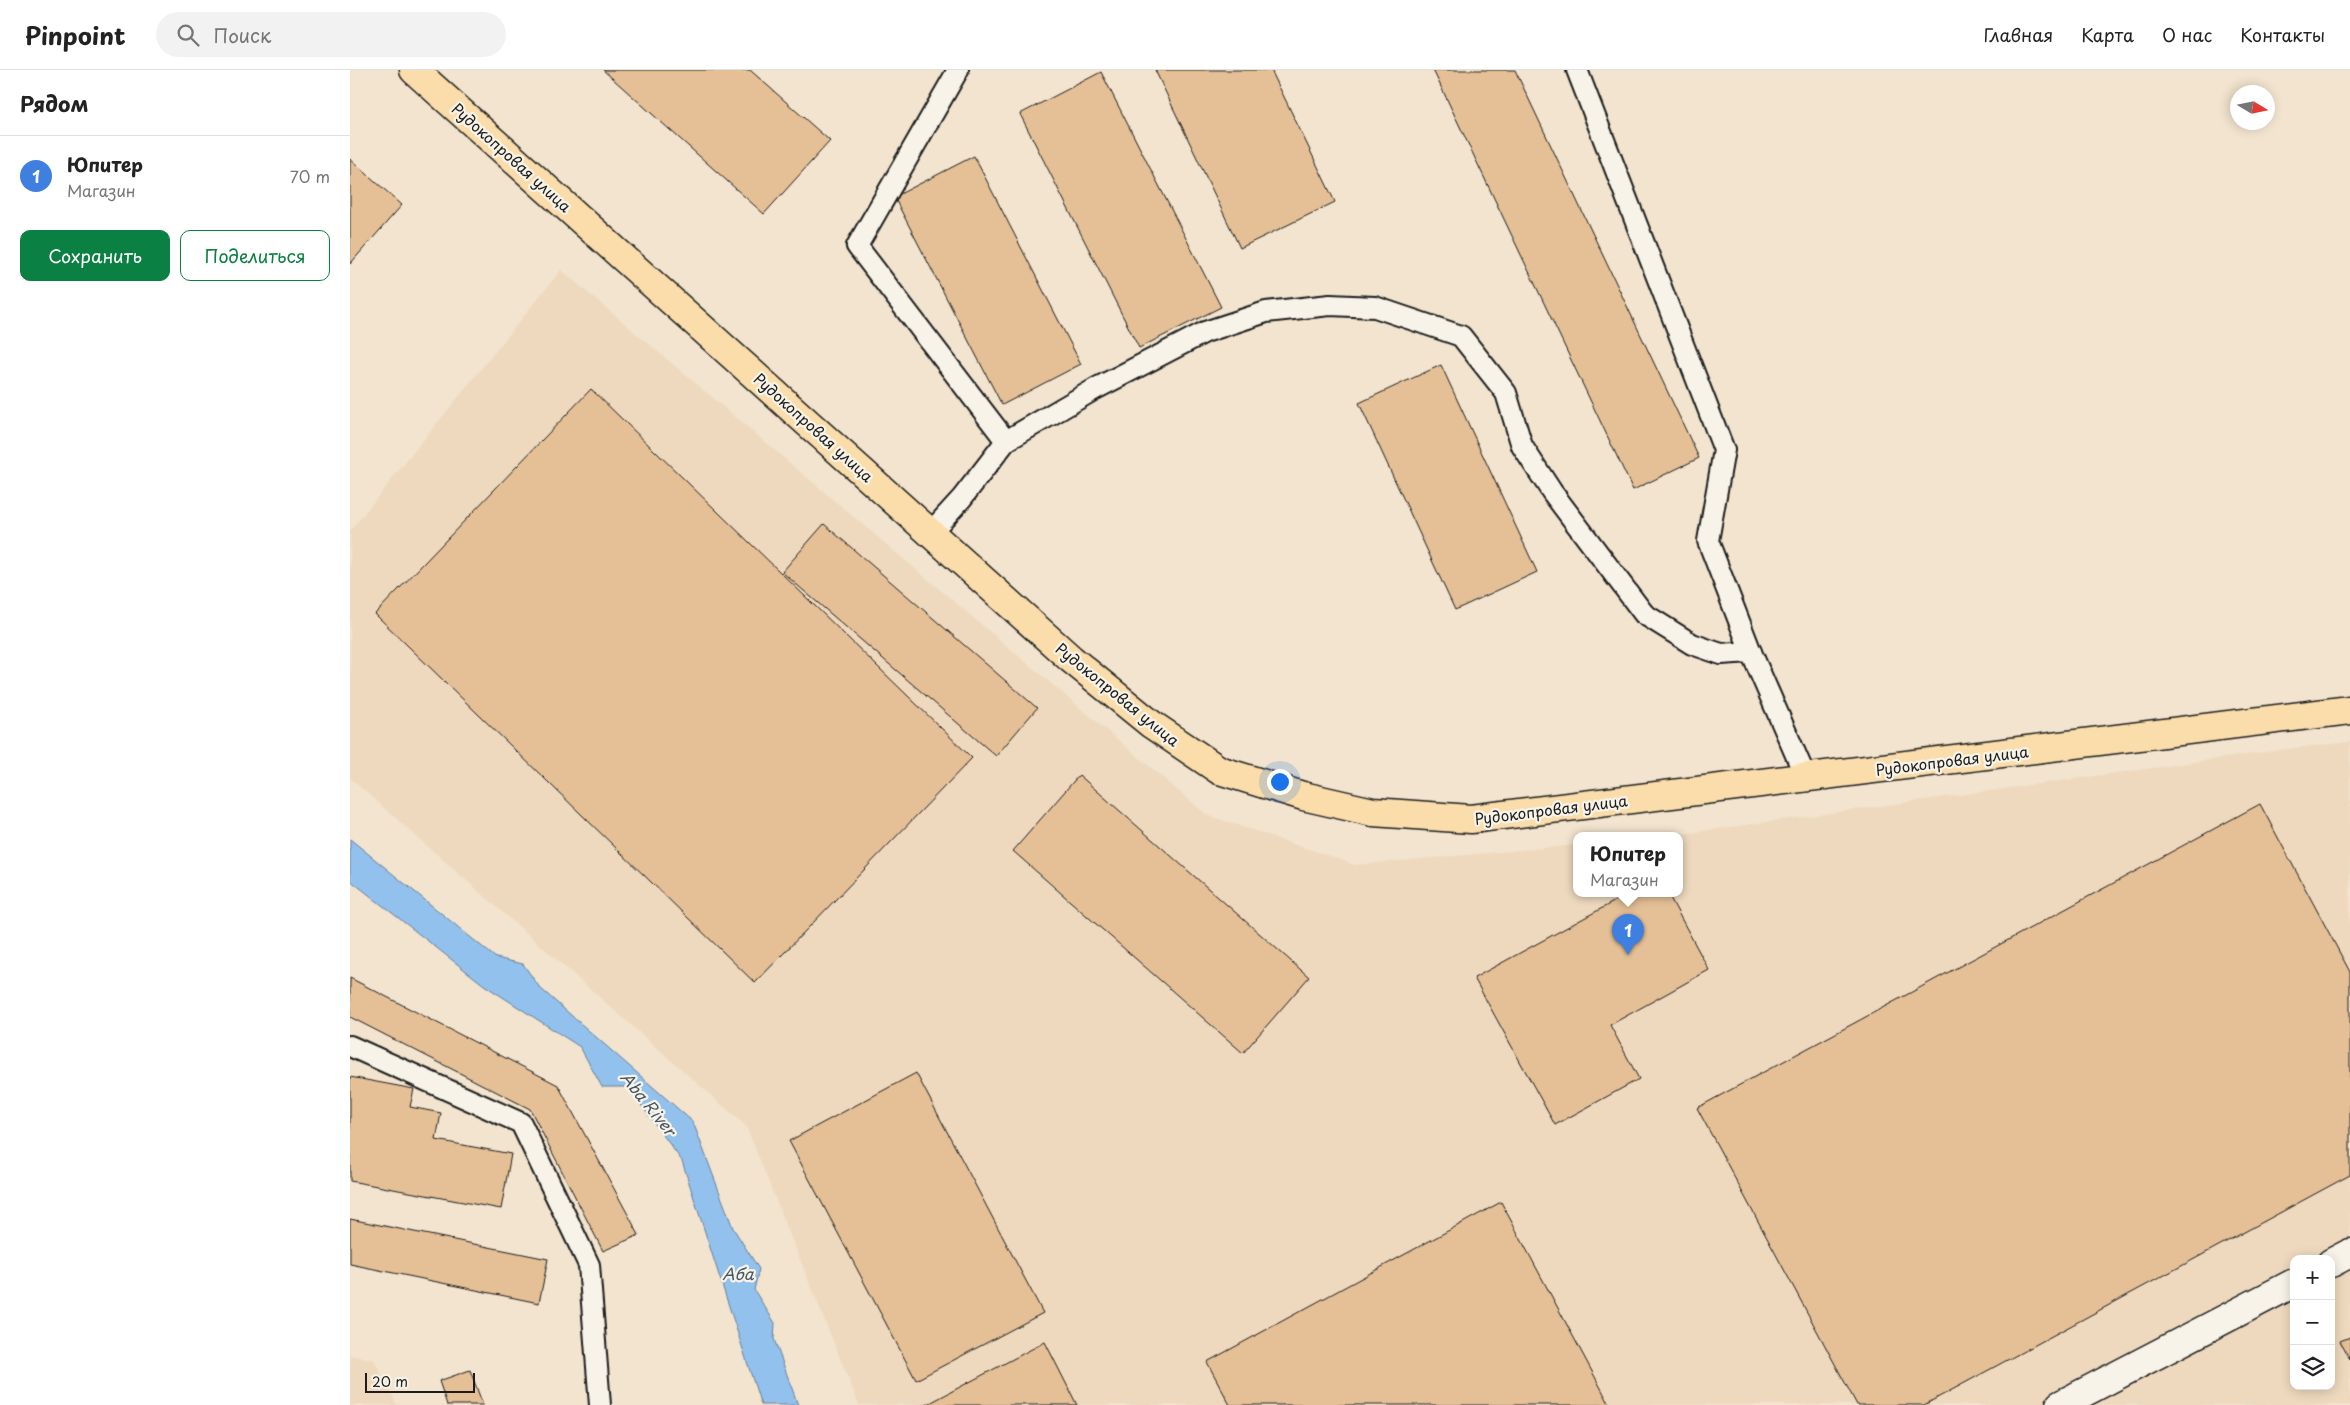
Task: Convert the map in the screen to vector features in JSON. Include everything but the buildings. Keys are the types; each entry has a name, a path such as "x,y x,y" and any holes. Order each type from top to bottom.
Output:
{"main road":[{"name":"Рудокопровая улица","path":"414,70 1071,659 1151,724 1218,770 1303,796 1373,812 1471,819 2350,710"}],"street":[{"path":"2335,1261 2350,1253"},
{"path":"2060,1405 2290,1285"}],"lane":[{"path":"958,70 857,246 1006,441"},
{"path":"1577,70 1724,450 1708,541 1751,652 1806,778"},
{"path":"931,532 962,498 1006,441 1095,389 1206,332 1266,312 1330,305 1375,307 1461,336 1506,393 1522,446 1552,492 1644,614 1692,644 1720,654 1751,652"},
{"path":"350,1046 521,1124 588,1265 600,1405"}],"shaded area":[{"path":"561,270 1207,815 1356,865 1573,845 1573,897 1683,897 1683,834 2288,749 2350,742 2350,1405 859,1405 746,1126 350,778 350,531"},
{"path":"350,1355 374,1360 397,1405 350,1405"}],"water":[{"name":"Аба","path":"350,839 496,958 523,964 540,988 693,1122 733,1228 759,1269 754,1290 775,1323 774,1339 798,1405 761,1405 682,1161 628,1087 602,1087 580,1047 484,985 350,880"}],"place":[{"name":"Юпитер","path":"1628,955"}],"water label":[{"name":"Aba River","path":"649,1103"}]}
